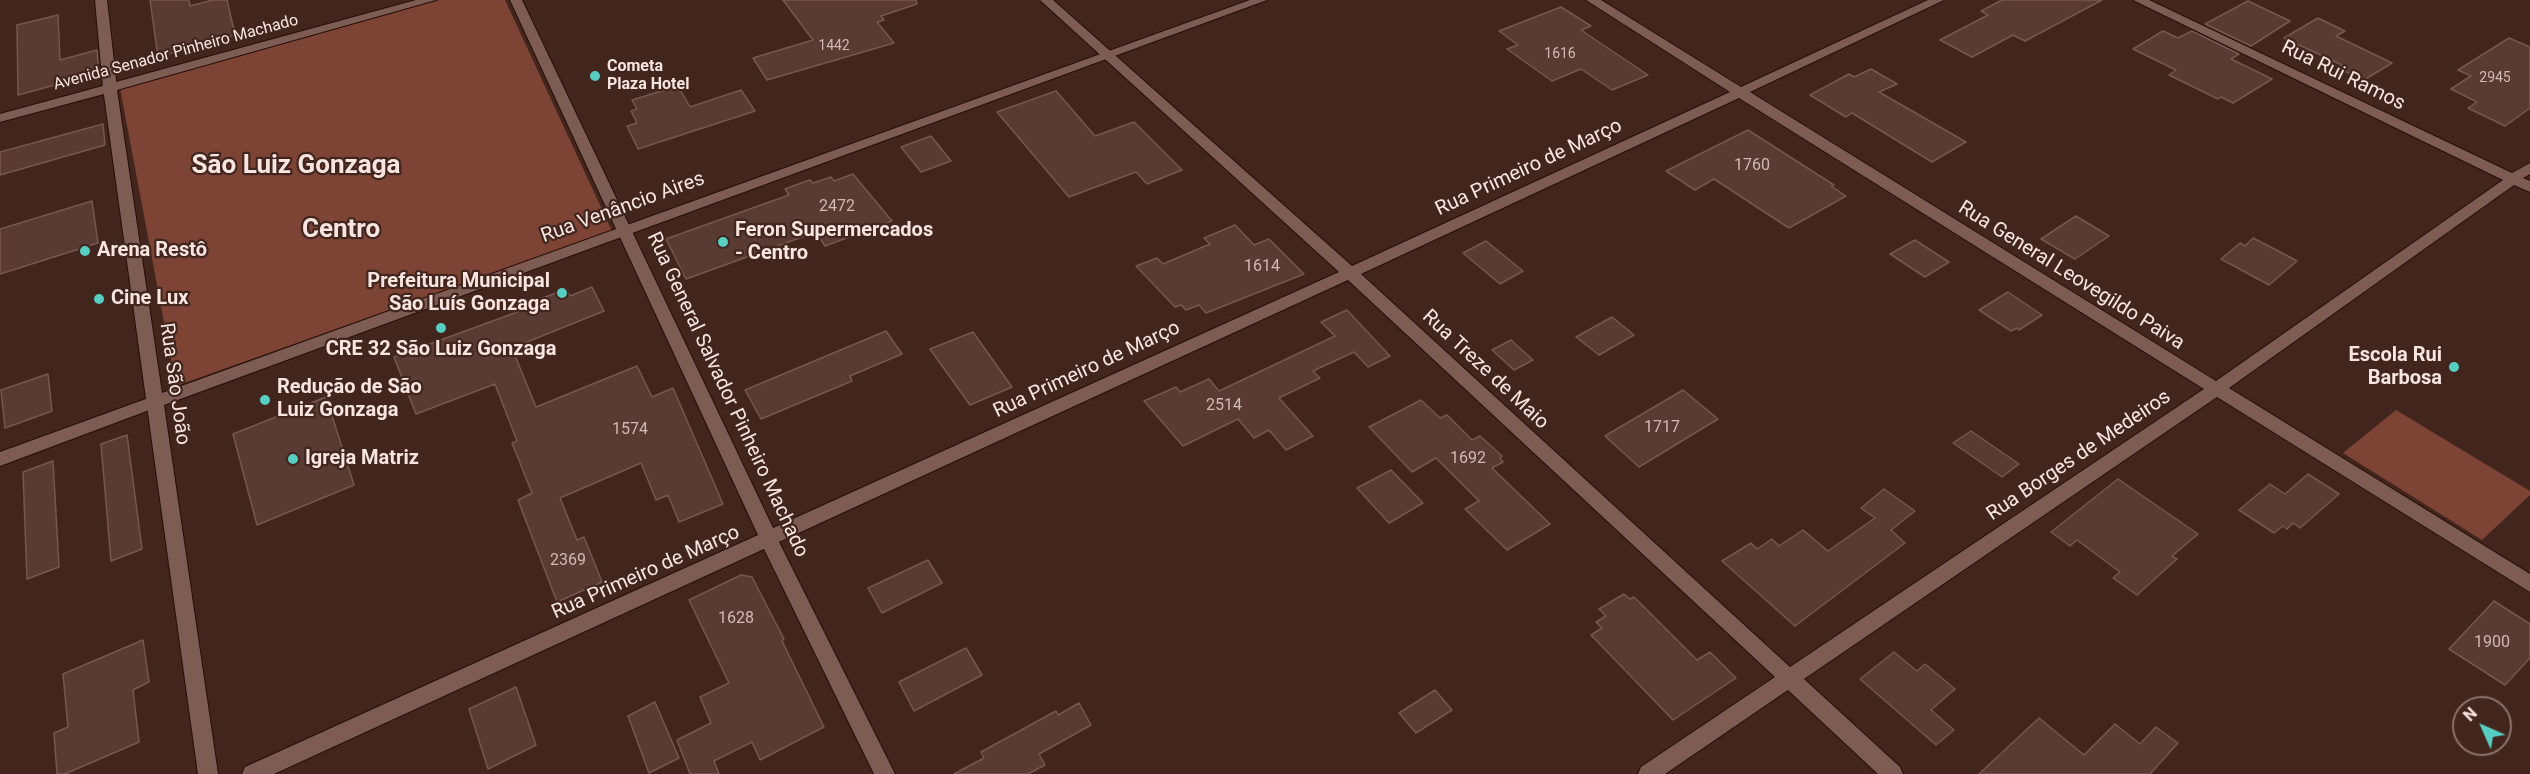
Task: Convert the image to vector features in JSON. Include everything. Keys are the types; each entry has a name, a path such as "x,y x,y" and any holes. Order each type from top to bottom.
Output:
{"street":[{"name":"Rua São João","path":"101,0 110,88 208,774"},
{"name":"Avenida Senador Pinheiro Machado","path":"0,118 430,0"},
{"name":"Rua General Salvador Pinheiro Machado","path":"516,0 769,540 885,774"},
{"name":"Rua Treze de Maio","path":"1046,0 1104,55 1350,273 1893,774"},
{"name":"Rua Venâncio Aires","path":"0,459 1104,55 1261,0"},
{"name":"Rua General Leovegildo Paiva","path":"1592,0 2530,584"},
{"name":"Rua Primeiro de Março","path":"252,774 769,540 1740,94 1938,0"},
{"name":"Rua Rui Ramos","path":"2139,0 2530,187"},
{"name":"Rua Borges de Medeiros","path":"1648,774 2215,390 2530,167"}],"shaded area":[{"path":"439,0 505,0 612,231 176,386 120,88"},
{"path":"2396,410 2530,491 2530,495 2482,540 2343,453"}],"building":[{"path":"150,0 189,0 190,6 213,0 227,0 235,35 158,57"},
{"path":"783,0 916,0 917,4 881,16 884,20 877,22 894,43 767,80 753,58 813,40"},
{"path":"2002,0 2102,0 2025,41 2013,35 1972,57 1940,40 1988,15 1981,11"},
{"path":"2248,1 2290,21 2251,46 2205,24"},
{"path":"1561,7 1591,26 1581,30 1648,75 1612,90 1581,69 1552,81 1507,49 1518,45 1499,31"},
{"path":"58,15 60,60 97,50 99,73 18,95 17,25"},
{"path":"2318,18 2345,31 2336,36 2392,63 2364,80 2338,68 2342,65 2284,38"},
{"path":"2163,31 2178,38 2192,31 2239,54 2231,59 2272,79 2233,103 2221,97 2218,99 2169,75 2176,70 2133,49"},
{"path":"2509,38 2530,47 2530,108 2505,126 2468,108 2477,102 2451,89 2471,76 2458,70"},
{"path":"1871,69 1897,84 1879,92 1966,142 1932,162 1852,113 1846,117 1810,95 1849,74 1854,77"},
{"path":"678,86 690,107 741,90 755,111 638,149 627,126 637,123 631,111 637,109 632,100"},
{"path":"1056,91 1095,136 1134,122 1182,170 1147,184 1136,172 1069,197 997,112"},
{"path":"103,124 105,145 0,175 0,152"},
{"path":"1748,130 1834,185 1831,186 1846,196 1789,228 1714,179 1695,190 1666,171"},
{"path":"931,136 951,161 921,172 901,147"},
{"path":"853,174 892,221 825,246 816,232 686,279 666,239 789,195 785,189 801,183 810,180 813,183 831,177 834,181"},
{"path":"92,201 98,243 0,274 0,229"},
{"path":"2076,216 2109,236 2075,259 2041,239"},
{"path":"1235,225 1254,245 1269,239 1304,274 1206,313 1199,305 1186,310 1181,305 1175,307 1136,266 1157,258 1163,264 1210,244 1204,238"},
{"path":"2253,238 2297,261 2269,285 2221,259 2240,243 2245,246"},
{"path":"1915,240 1949,262 1925,277 1890,254"},
{"path":"1486,241 1523,271 1500,284 1463,253"},
{"path":"592,287 604,311 512,348 536,407 637,366 652,397 673,388 723,504 679,522 668,495 656,500 641,463 560,498 577,540 584,537 602,582 557,602 518,500 532,493 512,443 517,441 495,384 416,414 394,357 520,311 518,307 567,289 570,296"},
{"path":"2008,292 2042,315 2019,330 2017,328 2011,331 1979,310"},
{"path":"1347,310 1390,356 1368,367 1354,352 1313,371 1320,378 1279,398 1313,436 1286,450 1269,430 1254,438 1238,419 1183,446 1144,401 1176,387 1180,392 1209,379 1219,391 1335,336 1321,322"},
{"path":"1612,317 1634,335 1599,355 1576,337"},
{"path":"886,331 902,354 850,376 852,381 761,419 745,390"},
{"path":"973,332 1012,387 970,405 930,349"},
{"path":"1511,340 1533,360 1514,370 1492,350"},
{"path":"48,374 52,411 5,428 1,390"},
{"path":"1683,390 1718,419 1639,467 1605,436"},
{"name":"Igreja Matriz","path":"326,397 354,485 257,525 233,434"},
{"path":"1421,400 1440,418 1447,415 1472,440 1480,436 1502,456 1500,458 1503,462 1492,468 1550,524 1507,550 1465,509 1479,501 1436,458 1412,472 1369,427"},
{"path":"1971,431 2019,464 2002,477 1953,443"},
{"path":"127,435 142,549 111,561 101,444"},
{"path":"53,461 59,567 27,579 23,472"},
{"path":"1391,470 1423,503 1389,523 1357,488"},
{"path":"2308,474 2339,494 2300,528 2293,523 2287,529 2283,526 2274,533 2239,510 2270,484 2285,494"},
{"path":"2118,479 2198,534 2172,556 2177,559 2137,595 2113,578 2120,572 2077,540 2070,546 2051,532"},
{"path":"1884,489 1915,511 1891,530 1905,543 1795,626 1722,561 1751,543 1757,549 1772,539 1779,546 1803,530 1828,551 1875,518 1861,508"},
{"path":"928,560 942,583 882,613 868,588"},
{"path":"741,575 752,577 784,639 782,641 824,727 760,760 752,742 714,761 719,774 690,774 677,740 711,723 700,697 729,683 689,600"},
{"path":"1624,594 1630,599 1634,597 1697,660 1710,652 1736,678 1673,720 1591,635 1602,628 1596,622 1606,616 1599,609"},
{"path":"2494,601 2530,624 2530,658 2505,685 2449,649"},
{"path":"143,640 149,682 133,690 139,742 65,774 57,774 54,733 68,727 63,674"},
{"path":"966,648 982,675 914,711 899,682"},
{"path":"1894,652 1917,671 1925,664 1955,689 1931,710 1954,730 1936,745 1860,679"},
{"path":"516,687 536,745 488,769 469,709"},
{"path":"1435,690 1452,710 1416,733 1399,713"},
{"path":"655,702 679,758 649,773 628,716"},
{"path":"1079,703 1091,725 1039,754 1045,765 1028,774 954,774 984,758 981,752 1056,711 1058,715"},
{"path":"2039,718 2084,755 2115,724 2140,744 2156,727 2178,743 2150,774 1979,774"}],"place":[{"name":"Cometa Plaza Hotel","path":"595,76"},
{"name":"Feron Supermercados - Centro","path":"723,242"},
{"name":"Arena Restô","path":"85,251"},
{"name":"Prefeitura Municipal São Luís Gonzaga","path":"562,293"},
{"name":"Cine Lux","path":"99,299"},
{"name":"CRE 32 São Luiz Gonzaga","path":"441,328"},
{"name":"Escola Rui Barbosa","path":"2454,367"},
{"name":"Redução de São Luiz Gonzaga","path":"265,400"},
{"name":"Igreja Matriz","path":"293,459"}],"district":[{"name":"São Luiz Gonzaga","path":"296,166"},
{"name":"Centro","path":"341,230"}]}
